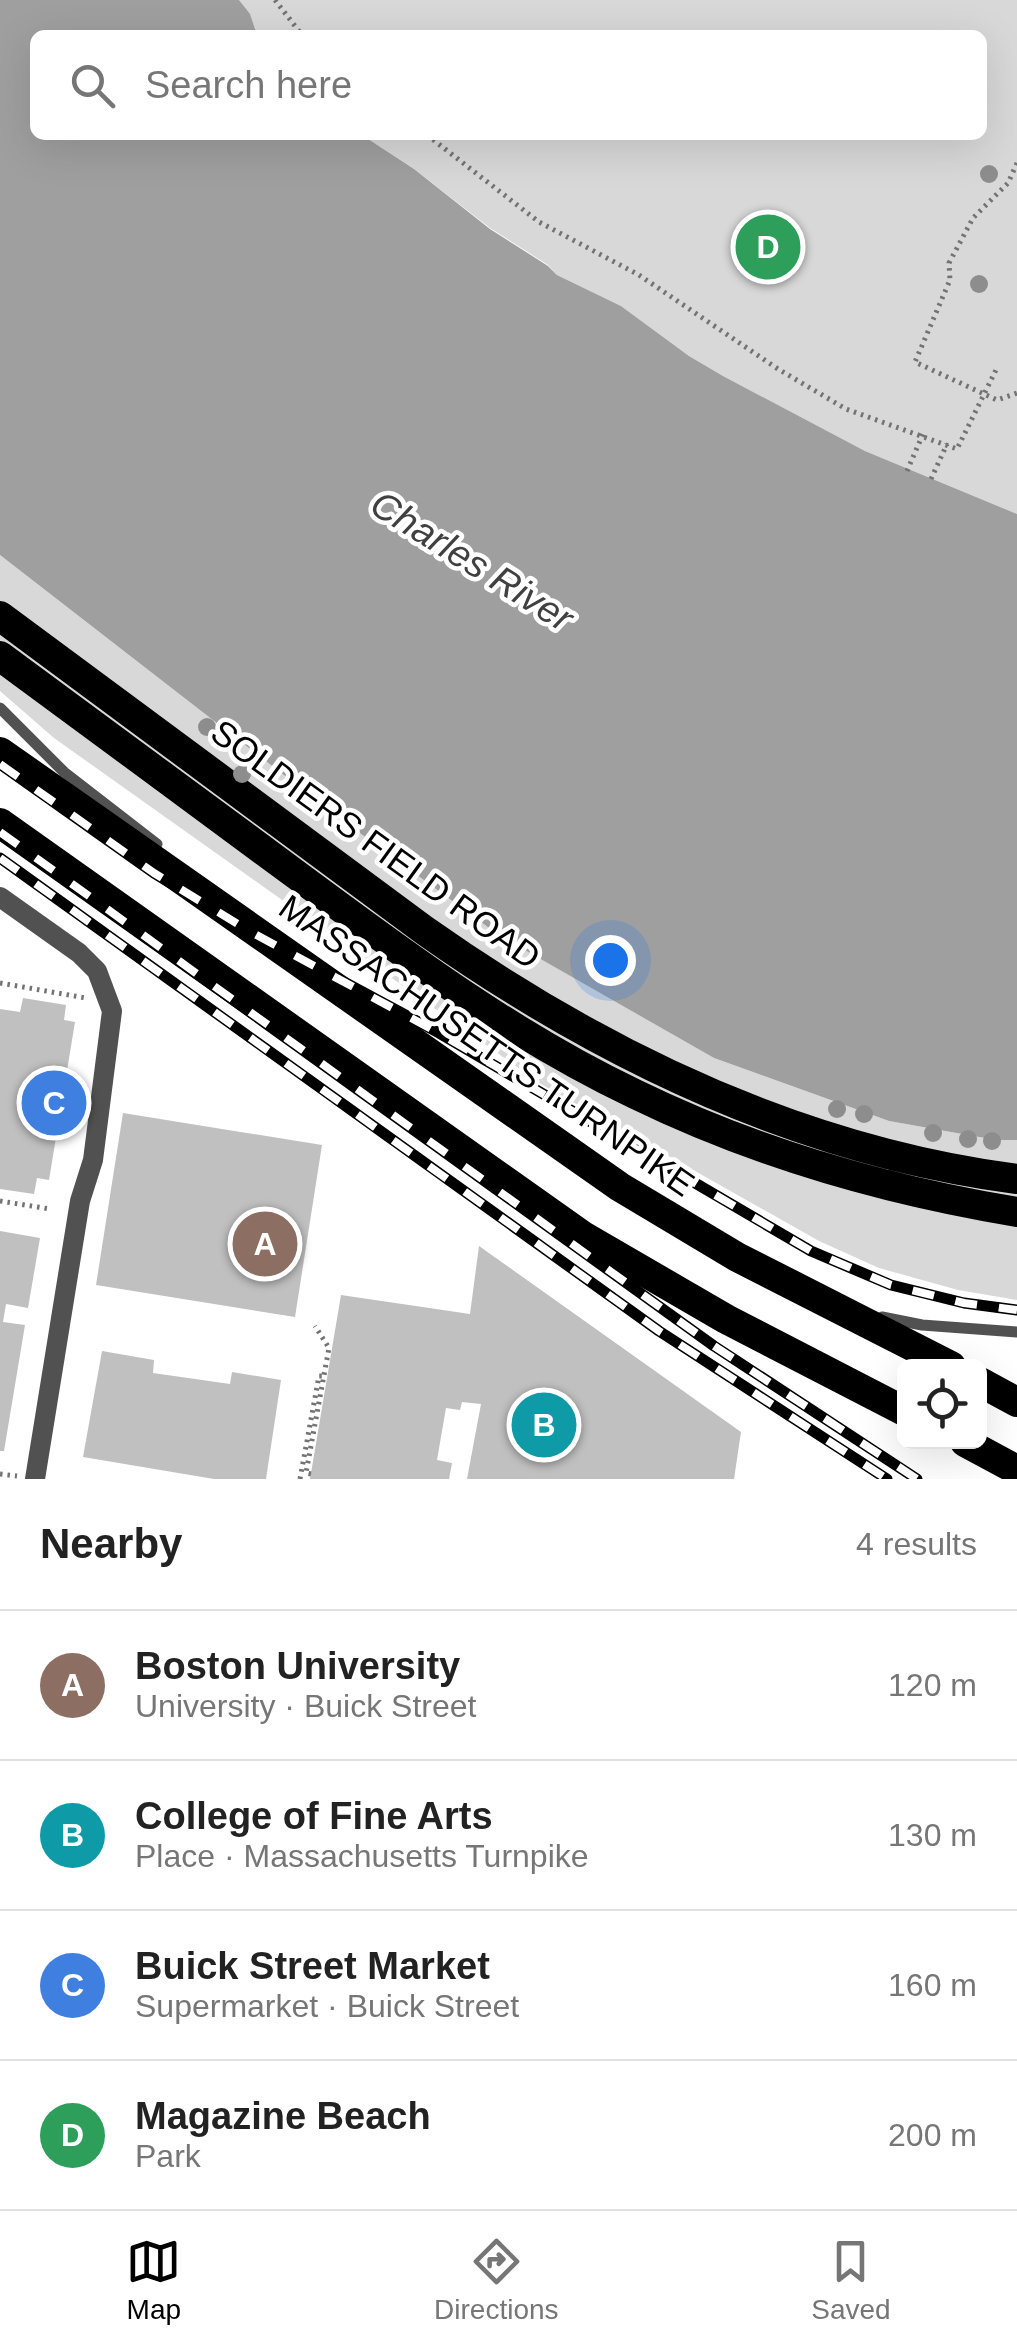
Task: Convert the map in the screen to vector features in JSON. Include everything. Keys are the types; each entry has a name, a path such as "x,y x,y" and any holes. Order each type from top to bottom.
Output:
{"highway":[{"name":"SOLDIERS FIELD ROAD","path":"0,616 424,930 572,1025 687,1084 810,1131 937,1166 1017,1178"},
{"name":"SOLDIERS FIELD ROAD","path":"0,656 442,982 582,1067 674,1113 800,1161 930,1196 1017,1212"},
{"name":"MASSACHUSETTS TURNPIKE","path":"0,752 620,1187 738,1257 937,1359"},
{"path":"0,822 583,1236 742,1327 897,1407"},
{"path":"987,1386 1017,1402"},
{"path":"978,1449 1017,1470"}],"street":[{"path":"0,897 79,953 97,971 112,1010 92,1160 80,1200 34,1479"}],"lane":[{"path":"0,708 64,772 343,983 646,1190 717,1233 886,1319 1017,1332"}],"path":[{"path":"275,0 298,30"},
{"path":"433,140 539,222 639,275 778,369 846,409 958,448 996,370"},
{"path":"1017,163 1008,183 974,218 949,263 950,280 914,362 997,400 1017,392"},
{"path":"907,471 923,434"},
{"path":"931,479 946,444"},
{"path":"0,983 88,998"},
{"path":"0,1201 50,1209"},
{"path":"311,1474 306,1473 329,1348 315,1326"},
{"path":"300,1479 319,1376 324,1376"},
{"path":"0,1474 9,1475"}],"shaded area":[{"path":"239,0 1017,0 1017,514 865,451 723,376 621,306 557,275 370,140 987,140 987,30 255,30"},
{"path":"0,555 338,817 500,936 714,1058 889,1121 996,1140 1017,1140 1017,1300 958,1290 879,1268 819,1241 541,1084 54,738 0,691"}],"water":[{"name":"Charles River","path":"0,0 239,0 255,30 30,30 30,140 370,140 557,275 621,306 723,376 865,451 1017,514 1017,1140 996,1140 889,1121 714,1058 500,936 338,817 0,555"}],"building":[{"path":"23,998 66,1005 64,1020 75,1022 49,1180 37,1178 34,1194 0,1189 0,1009 20,1012"},
{"path":"123,1113 322,1145 295,1317 96,1285"},
{"path":"0,1231 40,1238 28,1308 6,1304 3,1322 25,1325 4,1451 0,1451"},
{"path":"479,1246 741,1432 734,1479 467,1479 481,1404 462,1402 460,1410 446,1408 437,1460 452,1463 449,1479 310,1479 341,1295 470,1314"},
{"path":"102,1351 154,1360 153,1373 230,1384 232,1372 281,1380 266,1479 214,1479 83,1457"}],"railway":[{"path":"0,764 154,873 251,932 439,1033 811,1251 891,1285 964,1303 1017,1310"},
{"path":"0,832 714,1346 917,1479"},
{"path":"0,858 659,1331 887,1479"}],"place":[{"name":"Magazine Beach","path":"768,247"},
{"name":"Buick Street Market","path":"54,1103"},
{"name":"Boston University","path":"265,1244"},
{"name":"College of Fine Arts","path":"544,1425"}]}
